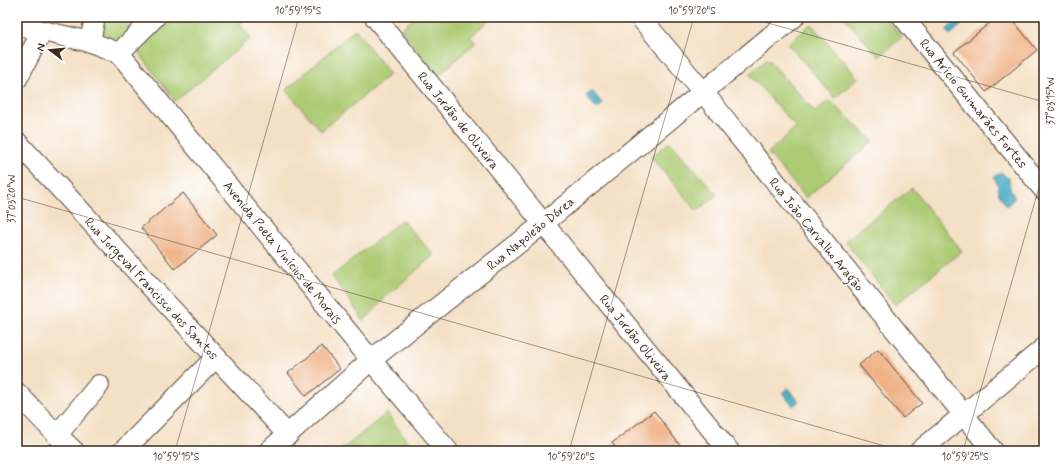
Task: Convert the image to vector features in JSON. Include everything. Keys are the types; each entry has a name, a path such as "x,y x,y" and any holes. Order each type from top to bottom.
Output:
{"street":[{"path":"90,42 95,17"},
{"name":"Rua Jordão de Oliveira","path":"375,17 544,223"},
{"name":"Rua João Carvalho Aragão","path":"640,17 993,451"},
{"name":"Rua Napoleão Dórea","path":"269,451 372,360 544,223 794,17"},
{"name":"Rua Arício Guimarães Fortes","path":"903,17 1044,190"},
{"path":"17,25 90,42 119,53 150,19"},
{"path":"17,78 42,30"},
{"name":"Avenida Poeta Vinícius de Morais","path":"119,53 448,451"},
{"name":"Rua Jorgeval Francisco dos Santos","path":"17,142 288,435"},
{"name":"Rua Jordão Oliveira","path":"544,223 729,451"},
{"path":"920,451 1044,348"},
{"path":"123,451 216,357"},
{"path":"57,435 99,385"},
{"path":"17,393 74,451"}],"green space":[{"path":"104,17 126,17 128,29 125,34 116,38 105,34 101,28"},
{"path":"177,17 247,17 240,24 251,38 175,101 137,50"},
{"path":"415,17 492,17 470,37 476,42 438,76 401,29"},
{"path":"844,17 884,17 902,37 879,57"},
{"path":"811,24 858,78 835,98 788,44"},
{"path":"355,29 390,74 321,131 286,90"},
{"path":"768,59 815,112 829,100 873,141 806,198 768,153 796,127 749,74"},
{"path":"670,142 717,195 697,211 651,157"},
{"path":"912,188 962,251 895,305 845,241"},
{"path":"402,220 434,255 387,296 364,321 332,276"},
{"path":"387,413 409,444 400,451 340,451"}],"water":[{"path":"957,17 971,17 950,35 946,30 959,19"},
{"path":"592,91 603,104 597,109 586,96"},
{"path":"1001,172 1009,179 1010,188 1015,198 1007,206 999,195 998,186 994,177"},
{"path":"788,388 799,401 793,406 782,393"}],"building":[{"path":"997,17 1010,17 1037,50 986,92 954,52"},
{"path":"183,193 217,235 175,269 141,228"},
{"path":"322,346 340,369 306,396 288,373"},
{"path":"878,349 922,403 903,418 859,365"},
{"path":"654,411 682,448 678,451 618,451 612,443"}]}
